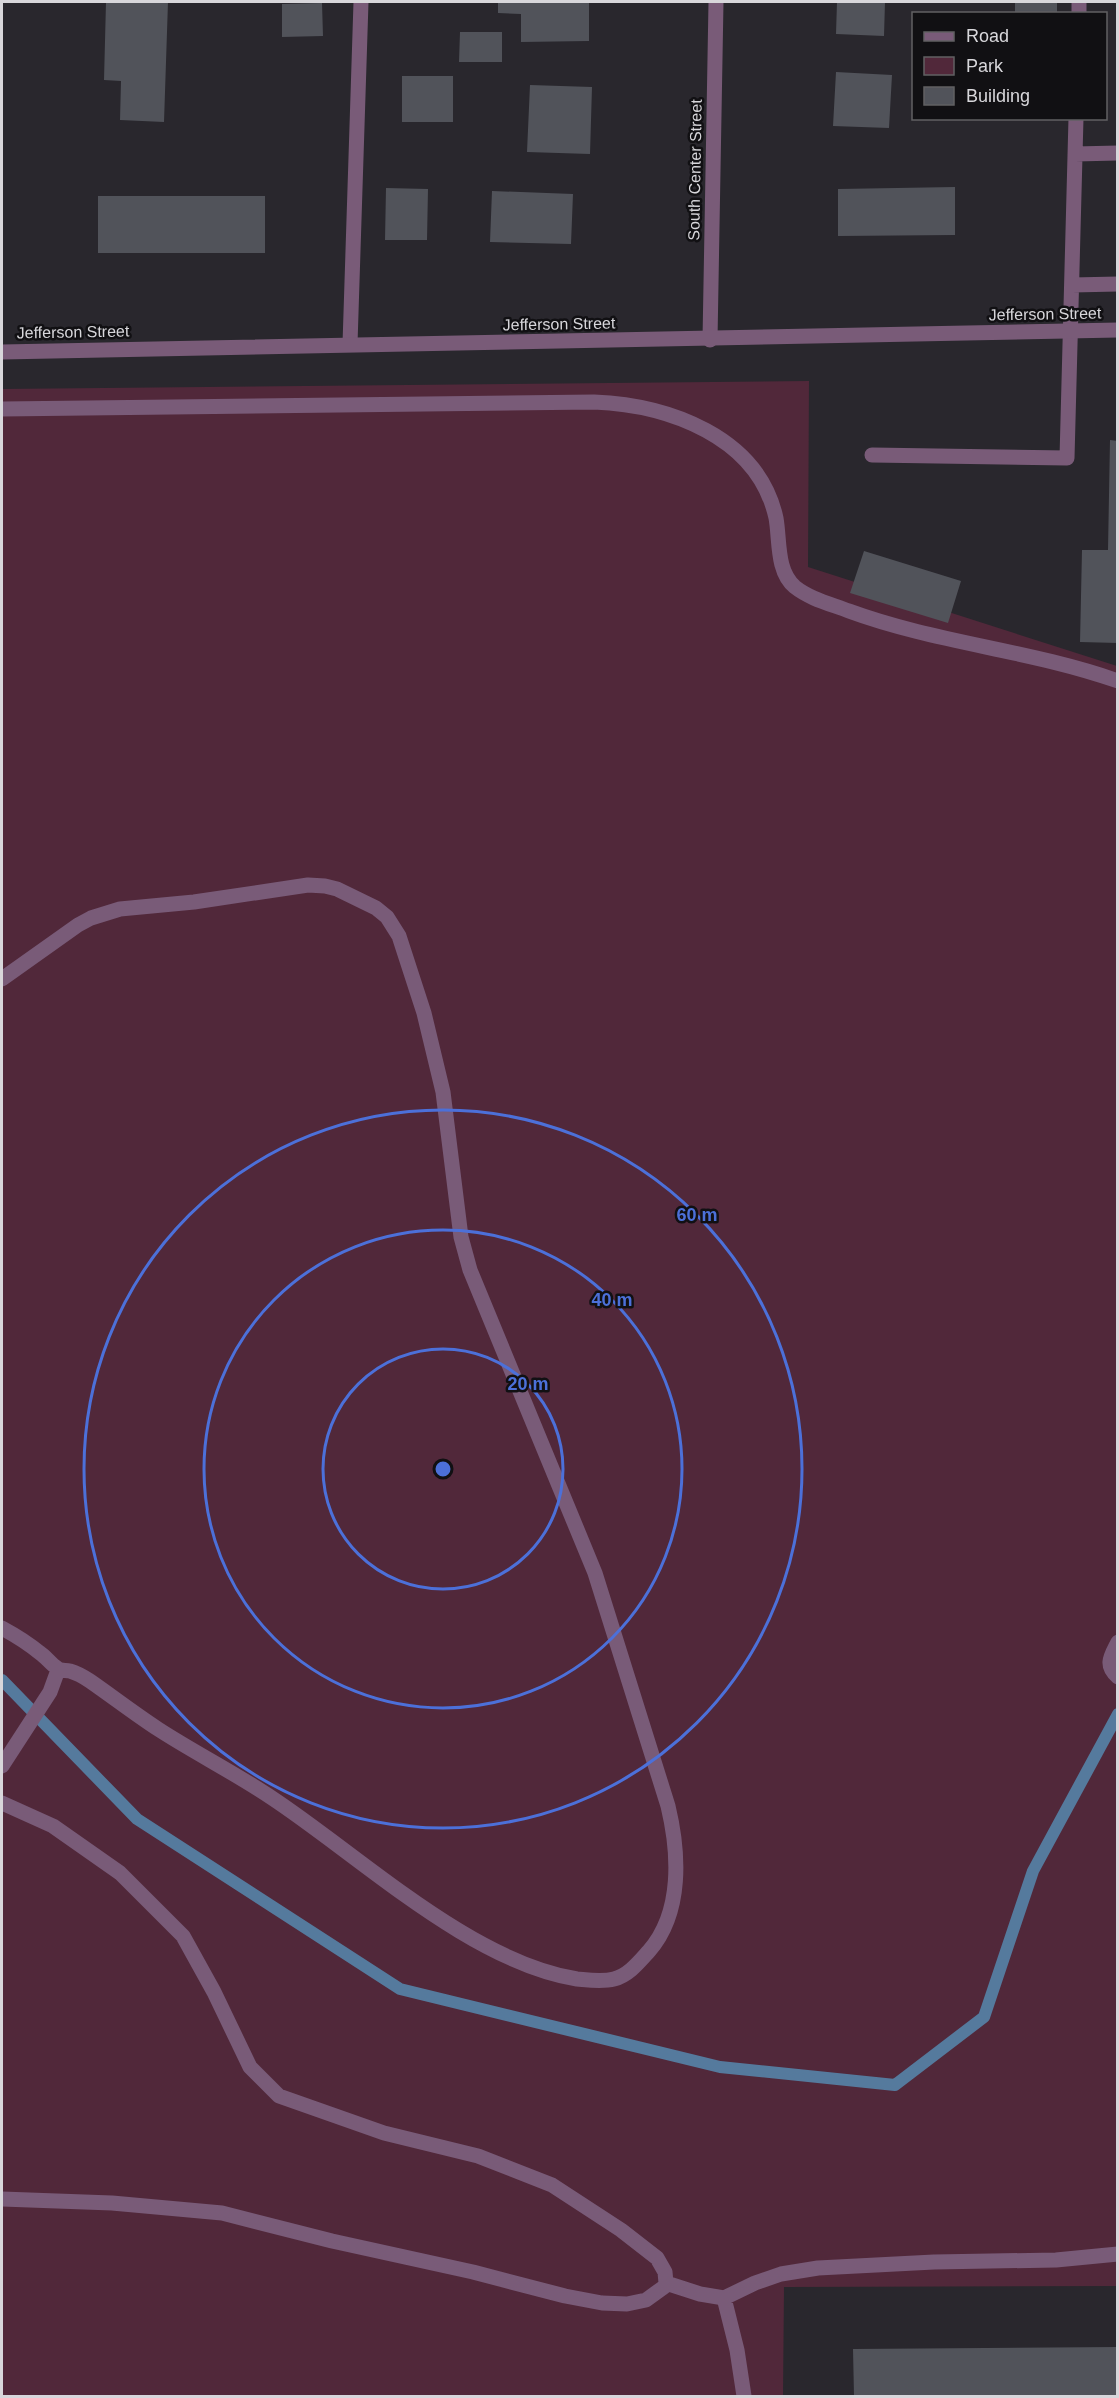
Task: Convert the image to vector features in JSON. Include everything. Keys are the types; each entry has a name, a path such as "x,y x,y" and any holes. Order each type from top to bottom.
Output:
{"street":[{"path":"350,344 361,2"},
{"name":"South Center Street","path":"710,340 716,2"},
{"path":"872,455 1067,458 1076,120"},
{"path":"1075,154 1118,153"},
{"path":"1072,285 1118,284"},
{"name":"Jefferson Street","path":"2,352 350,344 710,340 1118,330"},
{"path":"2,409 594,402 650,408 687,421 721,440 745,459 767,491 774,509 786,576 800,590 820,600 877,620 1083,670 1118,681"},
{"path":"2,979 78,925 104,914 142,906 194,902 293,886 325,886 352,895 376,908 395,928 424,1013 443,1092 461,1237 470,1270 595,1573 668,1806 674,1833 676,1867 666,1920 656,1941 633,1969 615,1979 586,1980 566,1977 533,1967 493,1949 453,1926 265,1794 157,1728 89,1680 70,1671 58,1670 32,1647 2,1628"},
{"path":"1118,1642 1109,1661 1111,1671 1118,1677"},
{"path":"2,1766 50,1692 58,1670"},
{"path":"2,1803 53,1826 120,1873 183,1936 250,2067 279,2096 384,2133 478,2156 552,2185 621,2230 657,2258 665,2272 666,2283 646,2300 627,2304 602,2303 332,2241 222,2213 112,2203 2,2199"},
{"path":"666,2283 700,2294 724,2298 781,2274 818,2268 934,2262 1056,2260 1118,2254"},
{"path":"724,2298 734,2333 744,2397"}],"green space":[{"path":"809,381 808,567 1117,666 1117,2286 784,2287 783,2396 2,2396 2,389"}],"building":[{"path":"106,2 168,2 164,122 120,120 121,81 104,80"},
{"path":"498,2 589,2 589,41 521,42 521,14 498,13"},
{"path":"837,2 885,2 884,36 836,34"},
{"path":"1015,2 1057,2 1057,12 1015,12"},
{"path":"322,3 323,36 282,37 282,4"},
{"path":"460,32 502,32 502,62 459,62"},
{"path":"836,72 892,75 889,128 833,126"},
{"path":"402,76 453,76 453,122 402,122"},
{"path":"530,85 592,87 590,154 527,152"},
{"path":"955,187 955,235 838,236 838,189"},
{"path":"386,188 428,189 427,240 385,240"},
{"path":"492,191 573,194 571,244 490,242"},
{"path":"98,196 265,196 265,253 98,253"},
{"path":"1110,440 1118,441 1118,643 1080,642 1082,550 1108,550"},
{"path":"864,551 961,581 948,623 850,593"},
{"path":"1118,2347 1118,2396 854,2396 853,2349"}],"waterway":[{"path":"2,1680 137,1819 400,1989 720,2067 895,2085 984,2017 1033,1871 1118,1714"}]}
